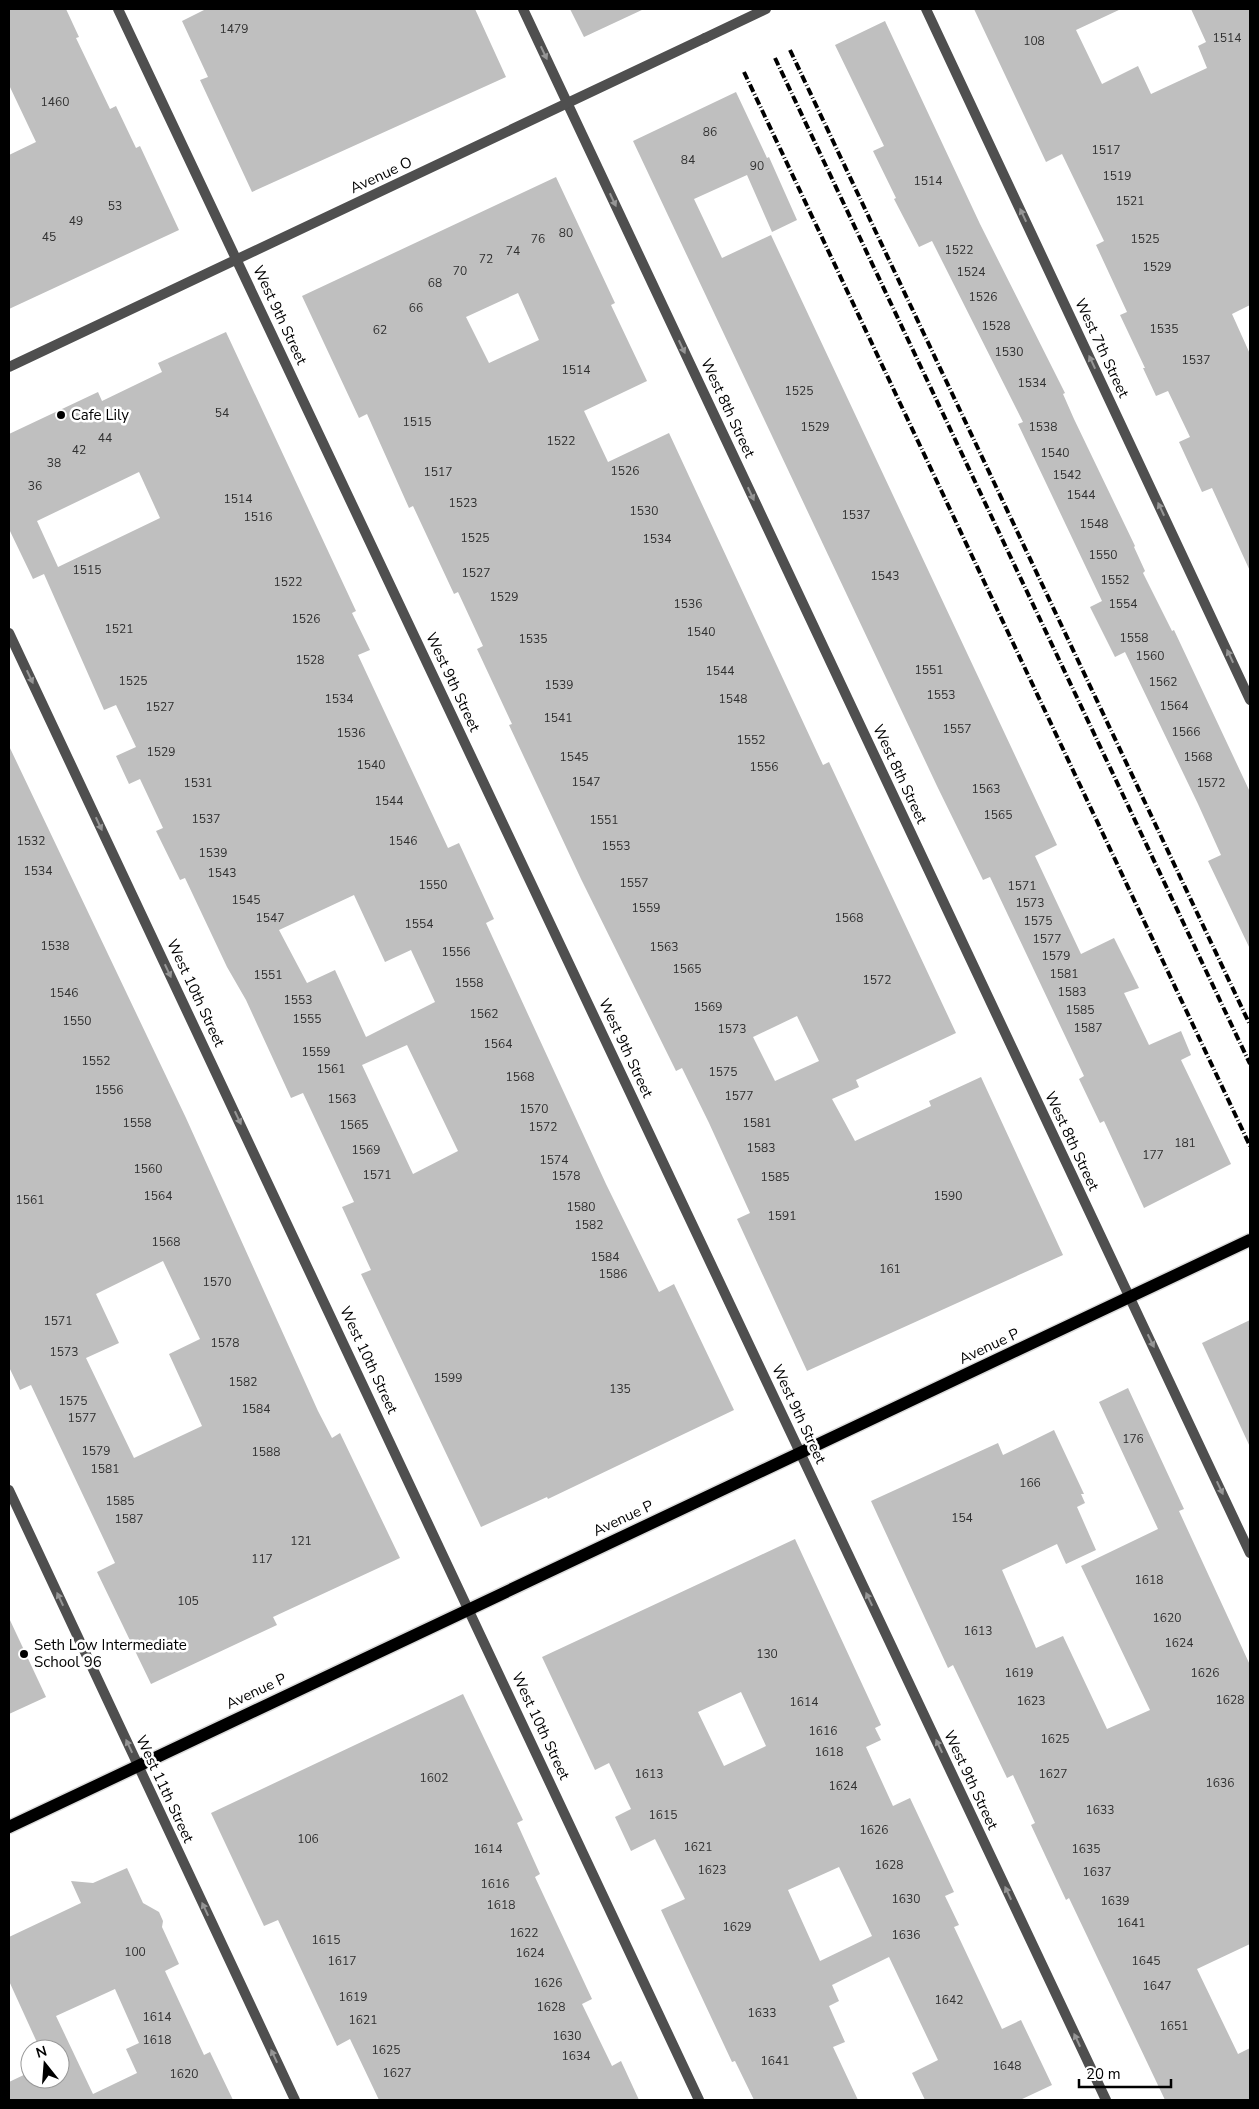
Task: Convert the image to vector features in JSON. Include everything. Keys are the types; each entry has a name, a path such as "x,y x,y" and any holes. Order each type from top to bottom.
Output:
{"main road":[{"name":"Avenue P","path":"9,1827 1250,1240"}],"street":[{"name":"West 9th Street","path":"118,9 1106,2100"},
{"name":"West 8th Street","path":"523,9 1250,1553"},
{"name":"Avenue O","path":"9,367 766,9"},
{"name":"West 7th Street","path":"926,9 1250,700"},
{"name":"West 10th Street","path":"9,633 470,1608 699,2100"},
{"name":"West 11th Street","path":"9,1490 295,2100"}],"building":[{"path":"9,9 66,9 79,37 76,38 110,109 116,106 136,148 140,146 179,230 9,309 9,155 36,142 9,85"},
{"path":"206,9 475,9 506,77 252,192 200,80 208,77 182,21"},
{"path":"570,9 644,9 584,37"},
{"path":"974,9 1121,9 1076,30 1102,84 1138,66 1151,94 1207,68 1198,46 1206,42 1191,9 1250,9 1250,305 1232,314 1250,354 1250,571 1212,488 1202,492 1179,442 1190,437 1168,391 1156,396 1143,368 1145,368 1120,315 1127,312 1096,245 1104,241 1062,154 1046,162"},
{"path":"885,21 980,224 1065,393 1063,394 1074,419 1135,546 1145,571 1143,573 1172,631 1174,630 1250,792 1250,949 1208,861 1221,855 1198,804 1125,652 1115,657 1090,607 1102,601 1018,424 1023,422 932,241 919,247 894,199 896,198 873,151 884,146 835,45"},
{"path":"736,92 767,158 769,157 797,220 772,232 747,175 694,199 722,258 771,235 1057,845 1035,856 1081,954 1114,938 1139,988 1124,993 1149,1045 1181,1031 1191,1055 1181,1060 1231,1164 1144,1208 1104,1121 1100,1123 1079,1079 1084,1076 990,877 983,880 937,786 633,141"},
{"path":"556,177 615,303 611,305 647,381 584,411 608,462 669,433 823,765 829,762 956,1033 856,1080 859,1087 832,1099 855,1141 931,1106 929,1101 981,1077 1063,1255 807,1371 737,1219 750,1213 709,1123 682,1068 676,1071 581,879 509,725 512,724 477,649 483,646 458,592 454,594 413,506 409,508 367,414 359,418 302,296","holes":["518,293 539,340 489,363 466,317","797,1016 819,1061 775,1081 753,1037"]},
{"path":"226,332 356,611 352,613 370,650 358,655 448,848 459,843 494,919 486,923 606,1184 659,1292 674,1284 734,1410 548,1499 547,1497 481,1527 361,1274 371,1270 342,1207 354,1202 303,1093 291,1098 246,1000 227,967 185,878 180,880 156,831 163,828 140,779 129,784 116,756 136,747 116,705 104,710 44,574 33,579 9,529 9,434 98,392 102,401 162,372 158,363","holes":["139,472 160,518 58,567 37,521","354,895 385,962 411,950 435,1002 366,1037 335,970 307,983 279,930","407,1045 458,1151 413,1174 362,1065"]},
{"path":"9,746 186,1118 318,1411 332,1438 340,1433 400,1558 273,1617 277,1625 151,1684 97,1572 115,1563 31,1385 20,1390 9,1367","holes":["163,1261 200,1339 169,1354 202,1426 134,1458 86,1358 119,1343 96,1294"]},
{"path":"1250,1320 1250,1447 1202,1343"},
{"path":"1128,1388 1184,1509 1179,1511 1250,1665 1250,1944 1197,1969 1238,2054 1250,2048 1250,2100 1165,2100 1069,1898 1066,1900 1031,1825 1035,1823 1013,1775 1007,1778 953,1665 948,1668 871,1501 998,1443 1003,1455 1054,1430 1084,1494 1081,1494 1085,1503 1077,1507 1096,1550 1066,1564 1057,1544 1002,1570 1036,1648 1063,1636 1107,1729 1150,1710 1081,1566 1158,1529 1099,1402"},
{"path":"795,1539 881,1725 875,1728 881,1740 866,1747 893,1806 910,1798 954,1892 945,1896 959,1925 954,1927 1002,2029 1021,2020 1052,2085 1020,2100 925,2100 912,2073 938,2060 889,1957 832,1985 839,2001 829,2006 845,2042 833,2047 858,2100 754,2100 735,2061 732,2062 661,1910 685,1899 655,1839 631,1851 615,1817 631,1809 609,1763 595,1770 542,1657","holes":["741,1692 766,1746 724,1766 698,1712","839,1867 872,1936 820,1961 788,1890"]},
{"path":"9,1618 46,1697 9,1714"},
{"path":"463,1694 523,1820 517,1823 540,1874 535,1877 592,1999 582,2004 612,2066 621,2061 639,2100 379,2100 350,2039 337,2046 278,1920 264,1926 211,1813"},
{"path":"127,1868 143,1903 159,1912 163,1921 162,1927 179,1964 165,1971 204,2055 210,2052 233,2100 9,2100 9,2082 20,2077 20,2089 70,2089 70,2046 93,2094 137,2073 126,2049 139,2043 115,1989 56,2016 67,2039 35,2039 9,1981 9,1937 81,1903 71,1881 93,1883"}],"railway":[{"path":"790,50 1250,1025"},
{"path":"775,58 1250,1064"},
{"path":"744,72 1250,1146"}],"place":[{"name":"Cafe Lily","path":"61,415"},
{"name":"Seth Low Intermediate School 96","path":"24,1654"}]}
